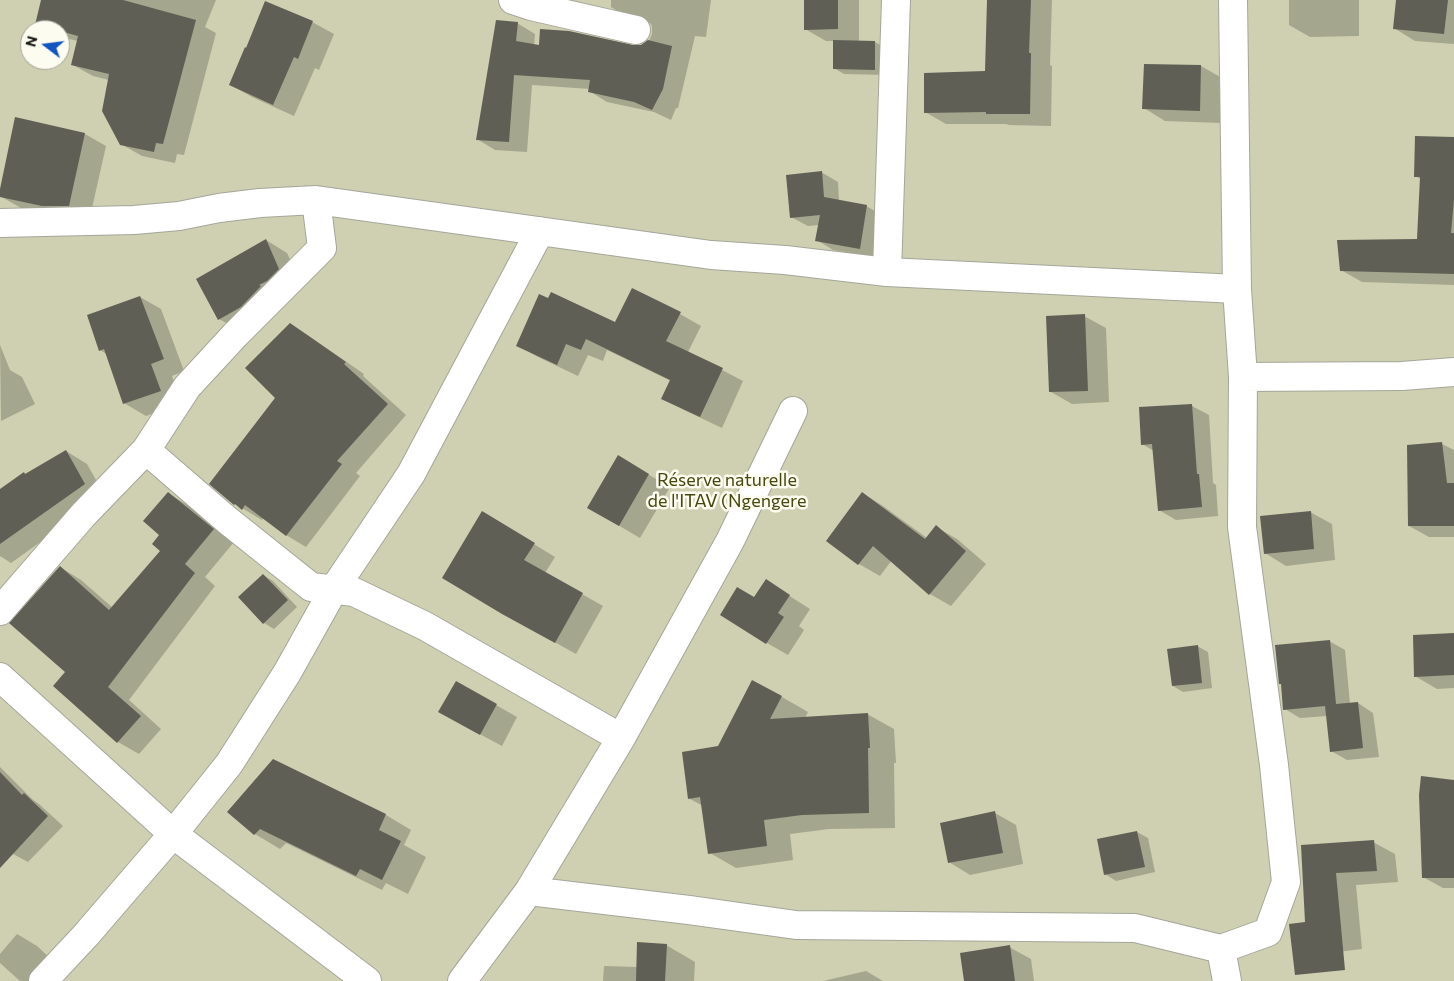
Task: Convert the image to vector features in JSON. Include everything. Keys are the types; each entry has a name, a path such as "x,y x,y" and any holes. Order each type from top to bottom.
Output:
{"street":[{"path":"513,0 531,6 636,30"},
{"path":"887,272 896,0"},
{"path":"529,892 689,910 796,925 1136,928 1221,949 1268,932 1286,882 1274,765 1242,527 1243,377 1237,289 1233,0"},
{"path":"0,223 134,220 179,216 260,202 316,200 711,255 785,260 887,272 1237,289"},
{"path":"0,612 84,514 146,450 187,387 235,335 322,248 316,200"},
{"path":"44,981 86,936 230,764 287,673 334,589 412,474 540,231"},
{"path":"1243,377 1402,376 1454,372"},
{"path":"462,981 529,892 621,738 730,541 793,411"},
{"path":"146,450 228,520 312,587 354,592 425,626 621,738"},
{"path":"0,677 173,834 367,981"},
{"path":"1221,949 1227,981"}],"green space":[{"name":"Réserve naturelle de l'ITAV (Ngengere","path":"0,0 1454,0 1454,981 0,981"}],"building":[{"path":"41,0 123,0 196,20 163,144 156,143 154,152 120,145 102,111 109,74 71,65 78,36 70,34 70,20 36,20"},
{"path":"804,0 838,0 838,29 804,30"},
{"path":"987,0 1031,0 1029,53 1031,53 1030,114 986,114 986,112 924,113 924,73 985,71"},
{"path":"1396,0 1448,0 1444,34 1393,29"},
{"path":"265,1 313,21 298,59 294,57 273,105 229,85"},
{"path":"496,20 518,22 516,41 539,45 540,29 569,31 633,45 641,45 648,40 672,46 663,89 652,110 634,102 588,92 590,80 514,75 509,142 476,140"},
{"path":"833,40 875,41 875,70 833,69"},
{"path":"1144,64 1201,65 1200,111 1142,109"},
{"path":"15,117 85,133 69,206 42,206 0,197"},
{"path":"1415,136 1454,137 1454,199 1451,233 1454,233 1454,274 1340,271 1337,240 1417,239 1420,177 1414,177"},
{"path":"822,171 824,197 867,205 860,249 815,241 820,215 790,218 786,175"},
{"path":"266,239 279,269 267,281 259,285 261,286 241,307 218,320 196,279"},
{"path":"632,288 681,312 666,341 723,368 700,417 661,399 670,380 586,339 581,350 566,344 557,365 516,346 539,294 548,298 551,292 615,322"},
{"path":"140,296 164,359 151,364 161,391 123,404 104,349 99,351 87,315"},
{"path":"1085,314 1088,391 1049,392 1046,316"},
{"path":"290,323 346,362 344,364 388,404 337,461 342,464 286,536 245,505 242,510 234,505 209,484 275,398 245,368"},
{"path":"1192,404 1197,474 1199,474 1202,507 1158,511 1152,444 1141,445 1139,407"},
{"path":"1442,442 1447,483 1454,483 1454,526 1408,526 1407,445"},
{"path":"66,450 85,484 0,544 0,489 24,472 25,474"},
{"path":"618,455 649,474 619,526 587,508"},
{"path":"168,492 214,529 185,564 195,573 108,687 141,716 117,743 53,686 65,672 9,623 60,566 109,610 160,551 152,544 159,535 143,521"},
{"path":"862,492 925,539 936,525 966,551 929,595 873,546 858,565 826,541"},
{"path":"482,511 535,543 524,560 583,593 555,643 442,578"},
{"path":"1311,511 1314,549 1264,554 1260,516"},
{"path":"263,574 288,600 263,624 238,597"},
{"path":"766,579 790,595 778,613 784,617 766,644 720,615 737,587 754,597"},
{"path":"1454,633 1454,675 1414,677 1413,635"},
{"path":"1330,640 1336,704 1358,702 1363,748 1330,752 1325,706 1283,710 1275,645"},
{"path":"1198,645 1202,683 1172,686 1167,649"},
{"path":"752,680 782,696 770,719 868,713 870,748 868,748 869,813 802,815 764,820 767,846 708,854 700,797 688,799 682,752 718,746"},
{"path":"456,681 497,704 480,735 438,712"},
{"path":"273,759 386,814 379,830 401,841 382,880 360,869 356,876 260,829 254,835 227,812"},
{"path":"0,772 22,795 24,793 48,816 0,868"},
{"path":"1421,776 1454,780 1454,878 1422,878 1419,795"},
{"path":"995,811 1003,853 948,863 940,823"},
{"path":"1137,831 1145,867 1104,875 1097,839"},
{"path":"1374,840 1377,871 1336,873 1345,970 1295,975 1289,924 1305,922 1301,845"},
{"path":"637,942 667,944 665,981 636,981"},
{"path":"1010,945 1015,981 964,981 960,953"}]}
